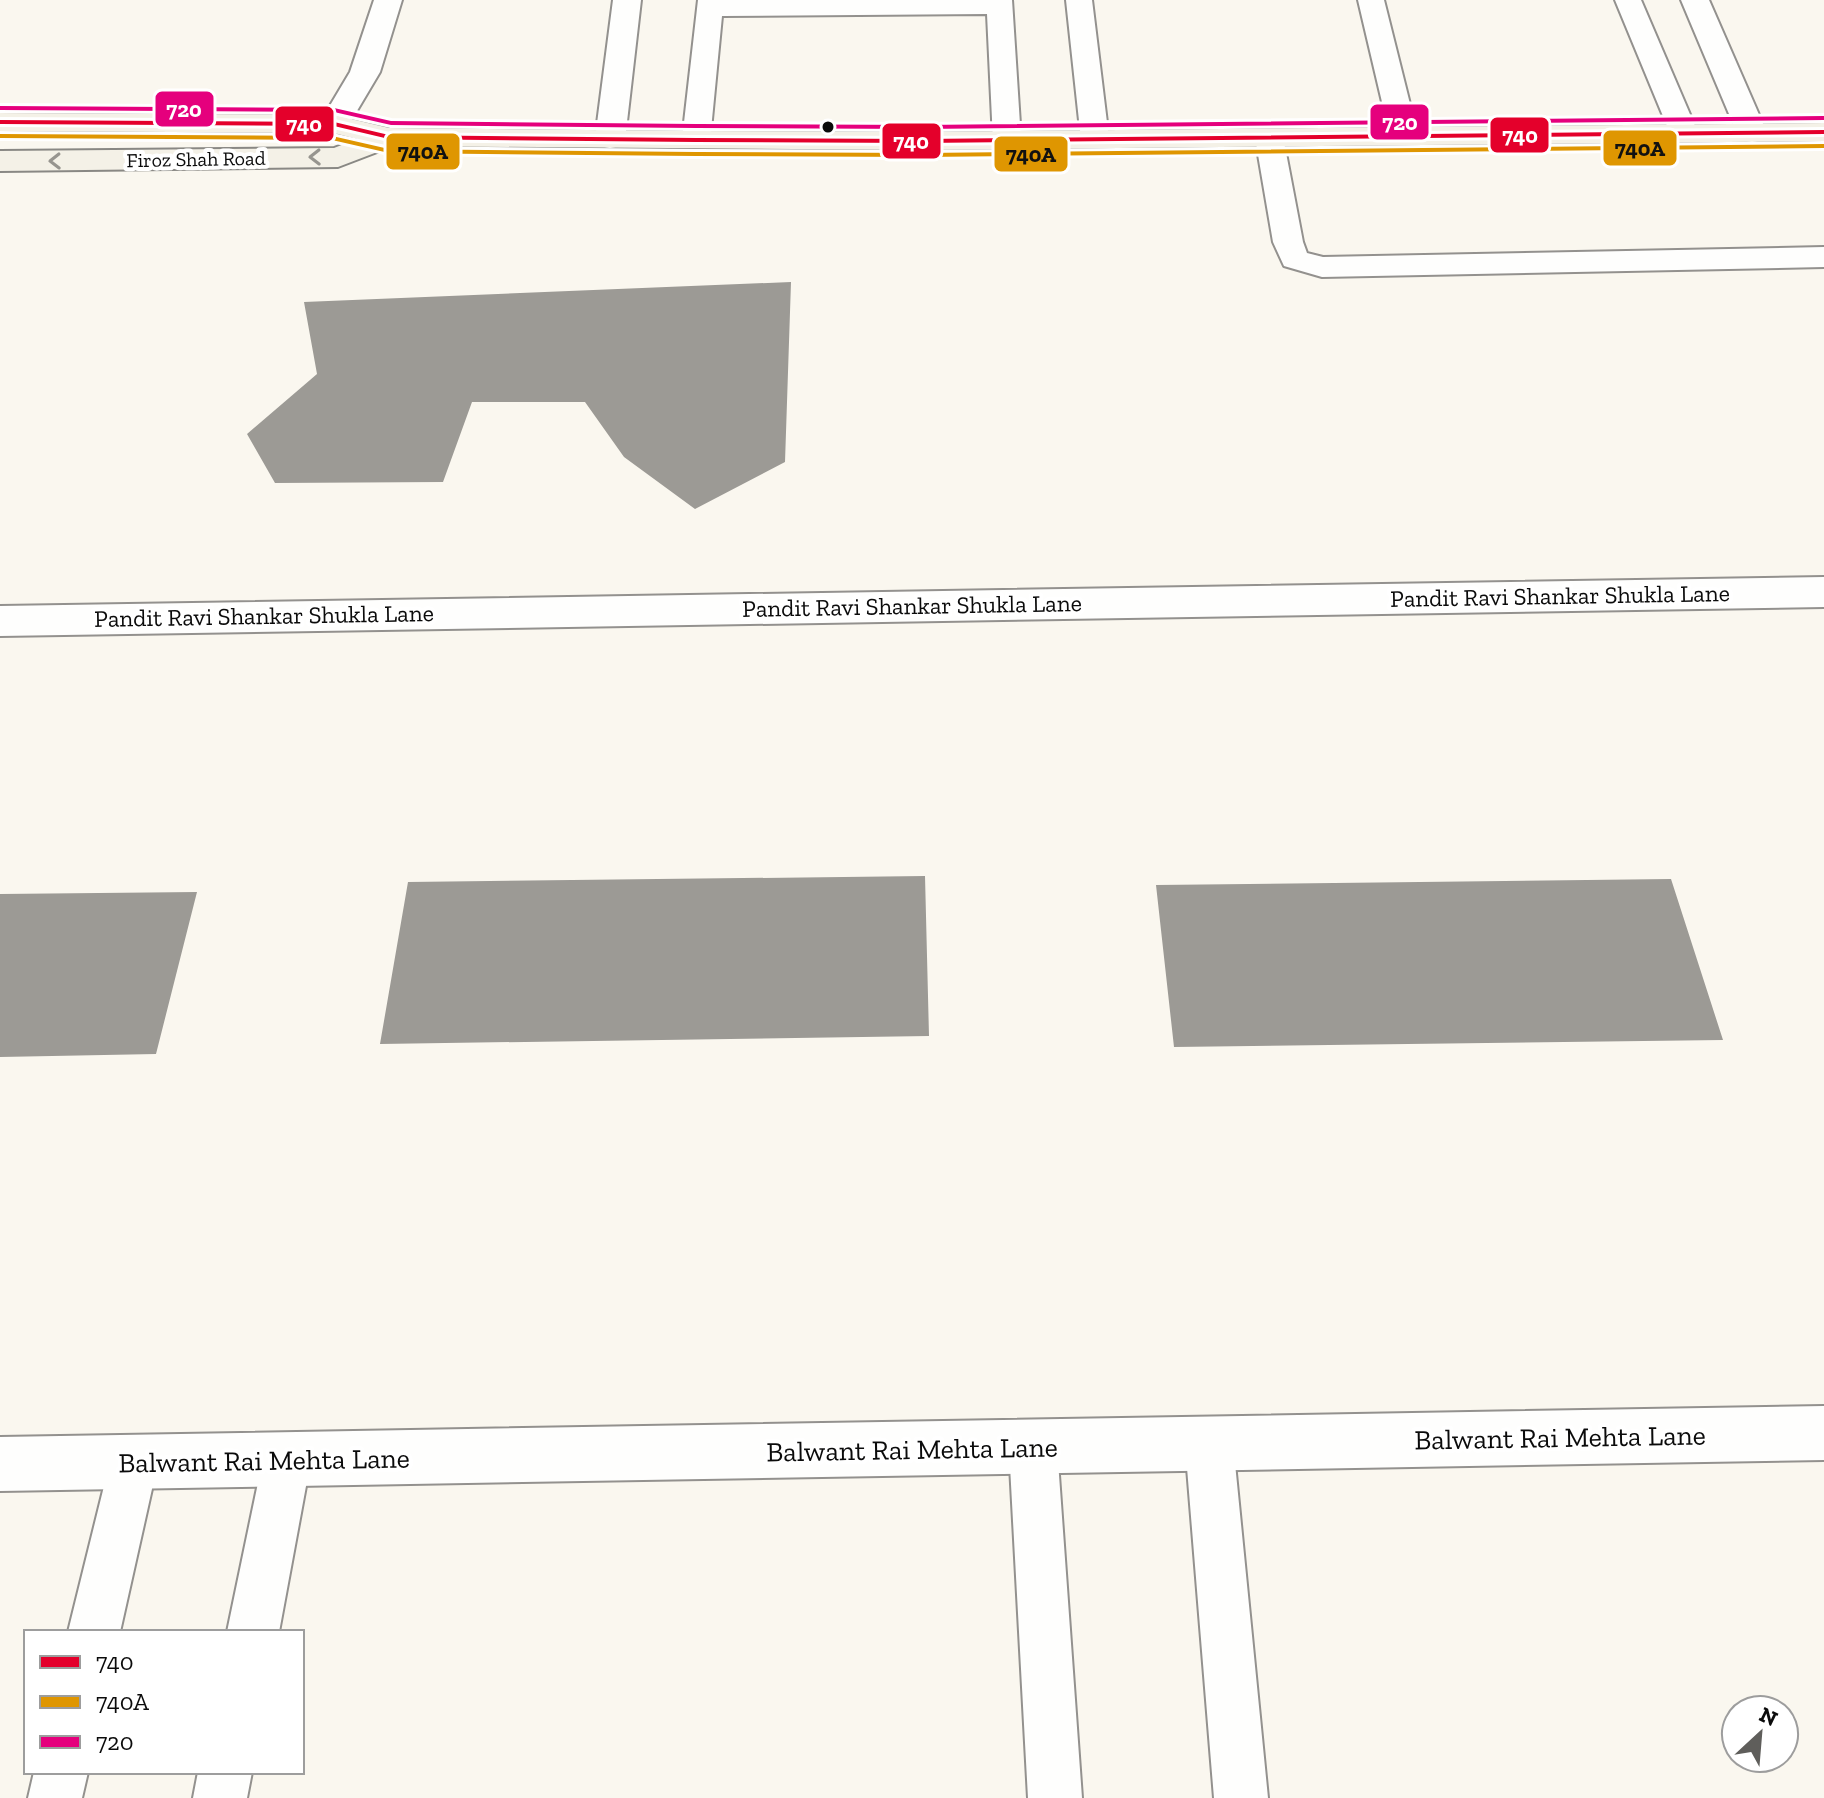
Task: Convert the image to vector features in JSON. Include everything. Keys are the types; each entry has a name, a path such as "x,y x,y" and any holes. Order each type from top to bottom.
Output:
{"main road":[{"name":"Firoz Shah Road","path":"0,122 334,124 389,137 696,140 1824,132"},
{"name":"Firoz Shah Road","path":"0,161 338,157 389,137"}],"street":[{"path":"334,124 365,72 388,0"},
{"path":"610,139 627,0"},
{"path":"1695,0 1752,133"},
{"name":"Pandit Ravi Shankar Shukla Lane","path":"0,621 1824,592"},
{"name":"Balwant Rai Mehta Lane","path":"0,1464 1824,1433"}],"lane":[{"path":"1079,0 1095,139"},
{"path":"1371,0 1404,136"},
{"path":"1628,0 1684,133"},
{"path":"696,140 711,4 999,3 1007,140"},
{"path":"1269,137 1288,242 1295,259 1322,267 1824,257"},
{"path":"1209,1443 1241,1798"},
{"path":"1033,1447 1055,1798"},
{"path":"253,1630 287,1459"},
{"path":"94,1630 134,1462"},
{"path":"55,1798 61,1774"},
{"path":"220,1798 225,1774"}],"building":[{"path":"791,282 785,462 695,509 624,457 585,402 472,402 443,482 275,483 247,434 317,374 304,302"},
{"path":"925,876 929,1036 380,1044 408,882"},
{"path":"1671,879 1723,1040 1174,1047 1156,885"},
{"path":"197,892 156,1054 0,1057 0,894"}],"transit line":[{"name":"720","path":"0,108 334,110 391,123 696,126 922,127 1824,118"},
{"name":"740","path":"0,122 334,124 389,137 696,140 922,141 1824,132"},
{"name":"740A","path":"0,136 332,138 389,151 696,154 922,155 1824,146"}]}
